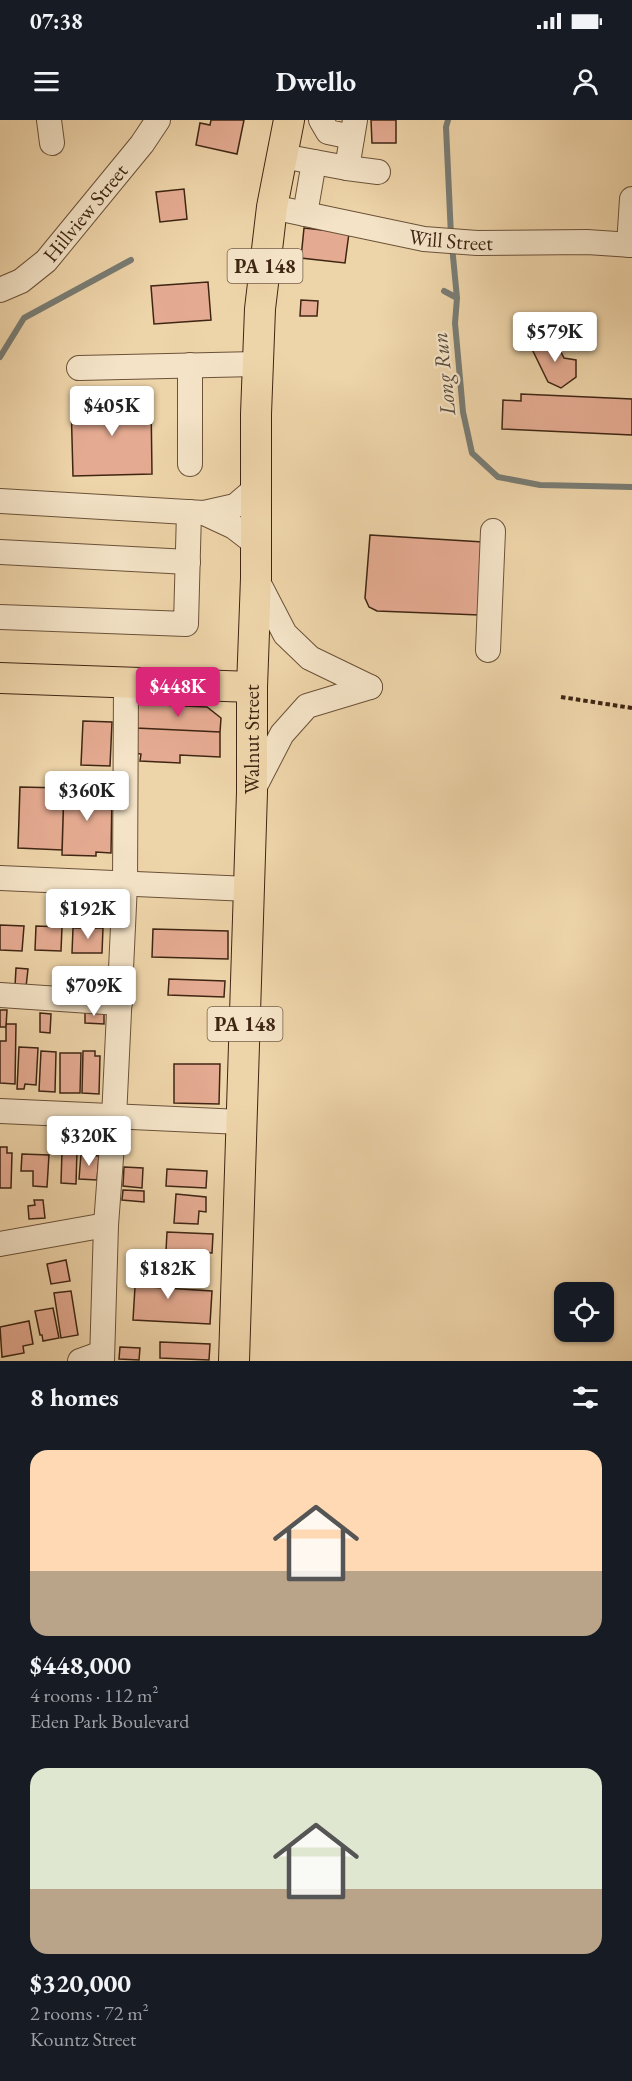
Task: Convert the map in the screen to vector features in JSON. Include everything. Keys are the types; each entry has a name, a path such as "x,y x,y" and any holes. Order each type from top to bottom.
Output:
{"main road":[{"name":"Walnut Street","path":"234,1361 252,792 260,309 272,207 289,120"},
{"path":"0,678 252,687"}],"street":[{"name":"Hillview Street","path":"0,290 21,281 46,261 142,144 158,120"},
{"path":"321,120 328,132 354,129 347,168"},
{"path":"282,156 378,172"},
{"path":"305,214 314,162"},
{"path":"630,245 632,199"},
{"name":"Will Street","path":"272,207 424,239 477,243 587,242 630,245"},
{"path":"79,368 258,364"},
{"path":"190,366 190,464"},
{"path":"0,501 196,513 235,506 256,488"},
{"path":"196,513 234,527 256,544"},
{"path":"0,617 186,624 188,562 196,513"},
{"path":"488,650 493,531"},
{"path":"0,552 188,562"},
{"path":"252,792 282,734 308,706 370,687 310,658 285,634 256,578"},
{"path":"95,1358 114,1118 120,1003 125,884 126,683"},
{"path":"0,878 249,889"},
{"path":"0,995 120,1003"},
{"path":"0,1111 114,1118 242,1122"},
{"path":"0,1244 106,1225"}],"path":[{"path":"561,698 632,708"}],"building":[{"path":"211,120 244,120 237,154 196,145 200,123 210,125"},
{"path":"371,120 396,120 396,143 372,143"},
{"path":"184,189 187,219 160,222 156,192"},
{"path":"304,228 349,233 345,263 301,258"},
{"path":"208,282 211,320 154,324 151,286"},
{"path":"301,300 318,301 317,316 300,316"},
{"path":"553,336 564,358 576,360 576,377 561,388 548,382 531,347"},
{"path":"521,394 632,399 632,435 502,429 503,400 521,401"},
{"path":"151,399 152,474 73,476 71,401"},
{"path":"370,535 483,542 479,615 377,611 369,607 365,598"},
{"path":"138,704 207,707 221,718 220,732 136,728"},
{"path":"83,721 112,722 110,766 81,765"},
{"path":"136,728 220,732 220,757 180,755 180,763 140,761 141,754 135,753"},
{"path":"20,787 64,788 62,850 18,848"},
{"path":"64,788 102,789 101,795 112,795 111,853 96,852 96,856 62,855"},
{"path":"0,925 24,926 22,951 0,950"},
{"path":"36,926 62,927 61,951 35,950"},
{"path":"73,928 103,928 102,953 72,953"},
{"path":"153,929 228,931 228,959 152,957"},
{"path":"16,968 28,969 26,987 15,986"},
{"path":"169,979 225,981 224,997 168,995"},
{"path":"87,981 105,982 104,995 86,994"},
{"path":"0,1010 7,1010 6,1027 0,1027"},
{"path":"85,1011 104,1012 104,1024 85,1023"},
{"path":"40,1013 51,1014 50,1033 40,1032"},
{"path":"6,1024 16,1024 15,1084 0,1083 0,1041 6,1041"},
{"path":"19,1047 38,1048 36,1085 25,1084 24,1089 17,1089"},
{"path":"41,1051 56,1052 55,1092 39,1091"},
{"path":"83,1051 95,1051 95,1056 100,1056 99,1094 82,1093"},
{"path":"60,1053 81,1053 80,1093 60,1093"},
{"path":"174,1064 220,1064 219,1104 174,1103"},
{"path":"0,1147 7,1147 7,1153 12,1153 11,1188 0,1188"},
{"path":"62,1151 77,1151 76,1184 61,1183"},
{"path":"22,1154 49,1155 47,1187 33,1186 33,1171 21,1171"},
{"path":"81,1154 99,1156 97,1180 79,1179"},
{"path":"124,1167 143,1168 142,1188 123,1186"},
{"path":"167,1169 207,1171 206,1188 166,1186"},
{"path":"123,1190 144,1191 144,1202 122,1200"},
{"path":"176,1194 206,1197 206,1212 199,1211 198,1224 174,1223"},
{"path":"34,1200 43,1200 45,1218 29,1219 28,1206 35,1205"},
{"path":"167,1232 213,1234 212,1253 166,1251"},
{"path":"137,1254 151,1254 150,1287 212,1291 210,1324 133,1320"},
{"path":"66,1260 70,1281 51,1284 47,1264"},
{"path":"71,1291 78,1335 61,1338 54,1293"},
{"path":"53,1308 59,1338 43,1341 35,1311"},
{"path":"29,1321 33,1344 23,1346 24,1353 2,1357 0,1327"},
{"path":"160,1342 210,1344 209,1360 160,1358"},
{"path":"120,1347 140,1348 139,1360 119,1359"}],"waterway":[{"name":"Long Run","path":"448,120 446,127 451,236"},
{"name":"Long Run","path":"452,246 457,298 455,323 463,412 472,453 498,477 540,485 632,487"},
{"path":"0,357 24,318 131,260"},
{"path":"444,291 457,298"}]}
